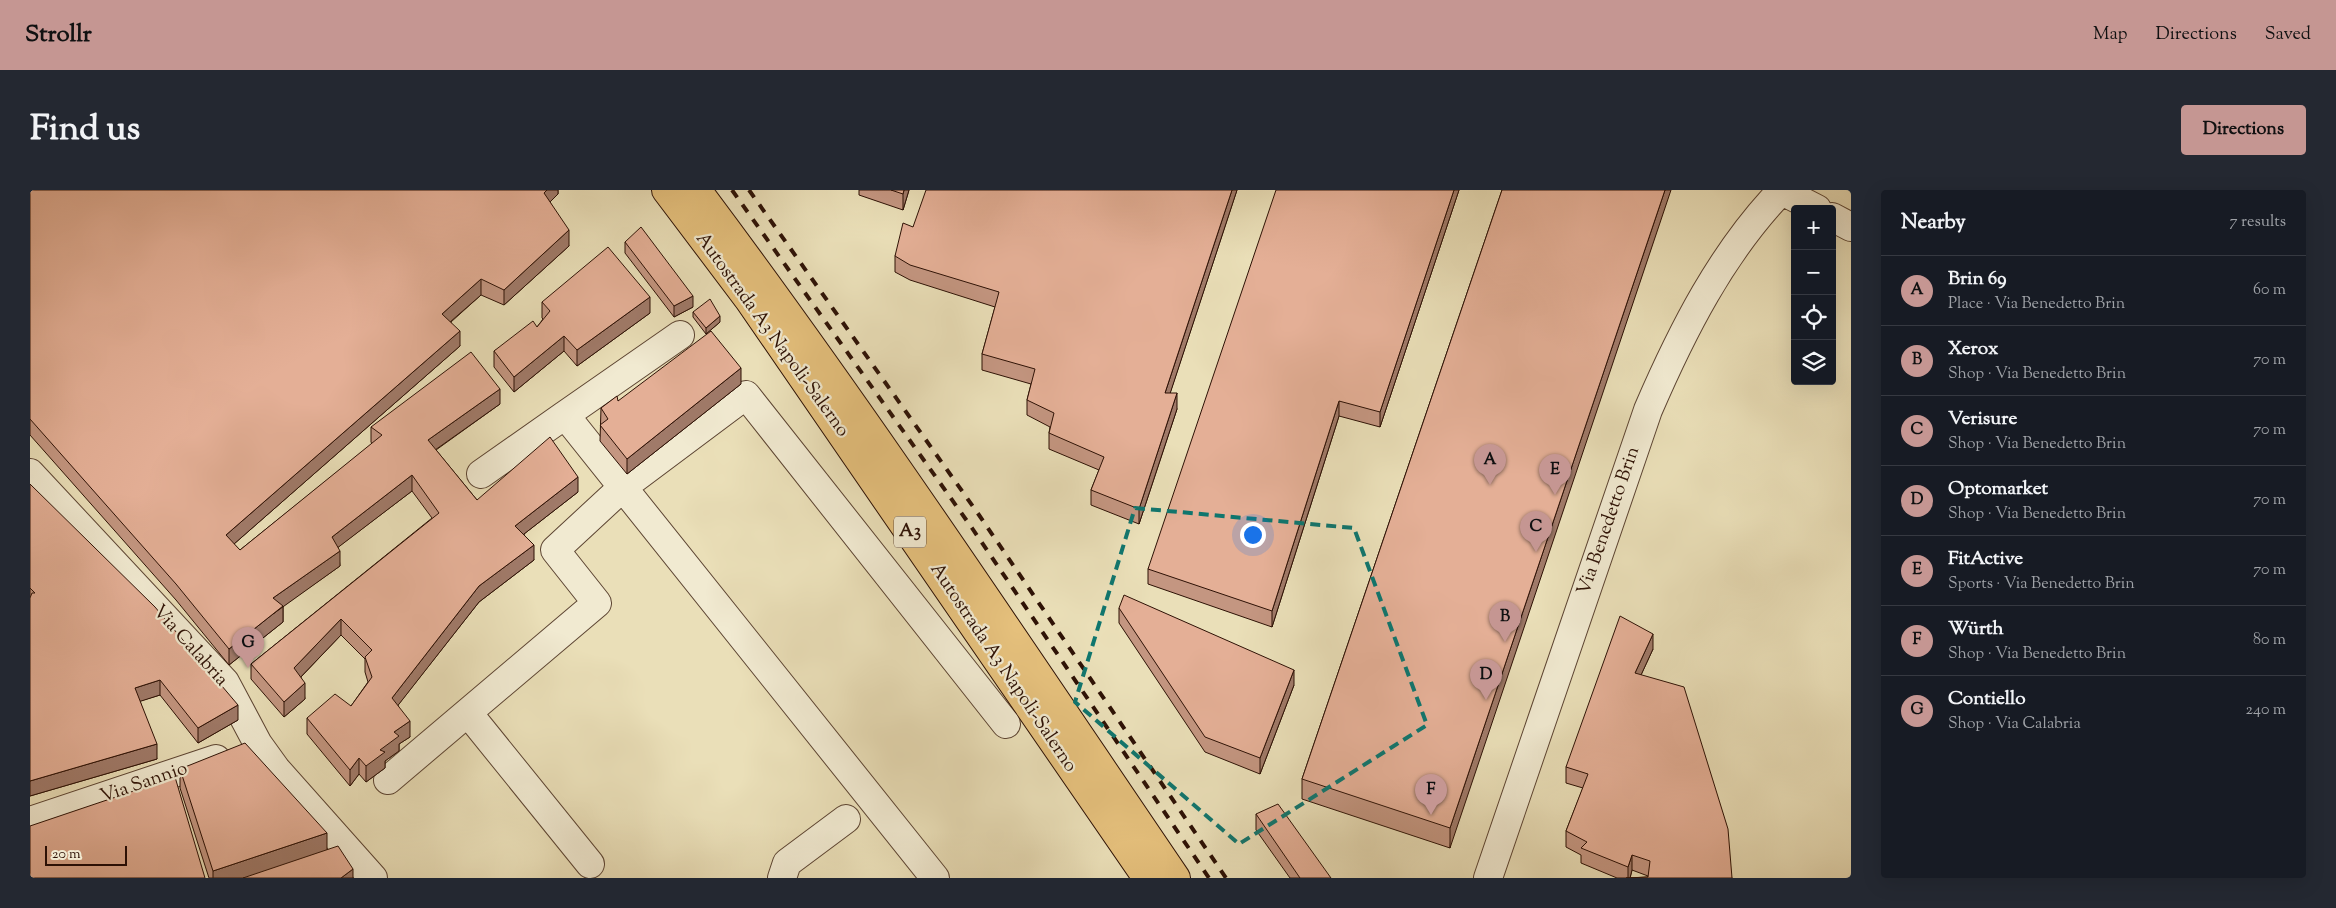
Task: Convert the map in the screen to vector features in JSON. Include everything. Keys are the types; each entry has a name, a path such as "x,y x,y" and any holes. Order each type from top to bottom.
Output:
{"highway":[{"name":"Autostrada A3 Napoli-Salerno","path":"666,190 755,308 1147,878"},
{"name":"Autostrada A3 Napoli-Salerno","path":"697,190 768,285 917,498 1176,878"}],"street":[{"path":"1782,190 1810,205"},
{"name":"Via Benedetto Brin","path":"1488,878 1588,582 1655,394 1690,320 1712,283 1748,230 1782,190"},
{"path":"1836,219 1851,227"},
{"path":"481,474 680,335"},
{"path":"388,780 597,603 555,550 623,487 746,395 1006,724"},
{"path":"565,415 935,878"},
{"name":"Via Calabria","path":"30,473 225,682 258,744 276,769 373,878"},
{"path":"468,712 590,864"},
{"name":"Via Sannio","path":"30,822 258,744"},
{"path":"782,878 787,863 846,819"}],"highlighted area":[{"path":"1135,508 1354,528 1427,725 1239,844 1075,702"}],"building":[{"path":"30,190 547,190 544,193 569,230 504,290 481,279 442,314 460,331 226,535 240,550 382,435 371,427 471,352 500,389 428,440 477,500 550,437 578,477 515,526 534,545 479,586 392,698 410,721 394,732 399,736 380,750 385,752 366,766 359,758 350,770 307,718 335,694 351,706 372,677 365,657 372,650 341,619 294,668 305,683 284,702 251,664 439,513 412,475 332,537 340,551 273,598 283,606 229,649 176,584 30,419"},
{"path":"891,190 904,190 903,194"},
{"path":"926,190 1232,190 1165,393 1177,393 1139,509 1091,490 1104,457 1049,433 1054,413 1027,400 1035,369 982,354 999,292 910,265 895,256 903,223 913,227"},
{"path":"1276,190 1454,190 1380,412 1339,401 1272,611 1148,569"},
{"path":"1502,190 1665,190 1450,828 1302,779"},
{"path":"641,227 693,296 674,306 625,242"},
{"path":"608,247 650,297 577,350 564,336 514,377 494,351 533,321 537,327 550,311 542,302"},
{"path":"710,299 720,316 706,328 693,312"},
{"path":"711,331 741,368 627,459 600,425 608,419 601,408 617,396 618,401"},
{"path":"30,484 155,607 238,705 198,728 160,680 135,688 157,744 30,781 30,598 32,593 35,593 30,588"},
{"path":"1124,595 1294,670 1260,758 1205,737 1119,608"},
{"path":"1620,616 1653,634 1635,673 1684,687 1728,829 1732,878 1626,878 1648,877 1650,861 1632,855 1628,867 1581,848 1587,842 1566,831 1588,774 1566,767"},
{"path":"245,743 327,833 213,871 180,769"},
{"path":"175,777 205,878 30,878 30,826"},
{"path":"1278,804 1331,878 1300,878 1256,814"},
{"path":"338,846 353,869 341,878 243,878"}],"railway":[{"path":"732,190 972,528 1209,878"},
{"path":"749,190 979,515 1226,878"}],"place":[{"name":"Brin 69","path":"1490,485"},
{"name":"FitActive","path":"1555,495"},
{"name":"Verisure","path":"1536,552"},
{"name":"Xerox","path":"1505,642"},
{"name":"Contiello","path":"248,668"},
{"name":"Optomarket","path":"1486,700"},
{"name":"Würth","path":"1431,815"}]}
